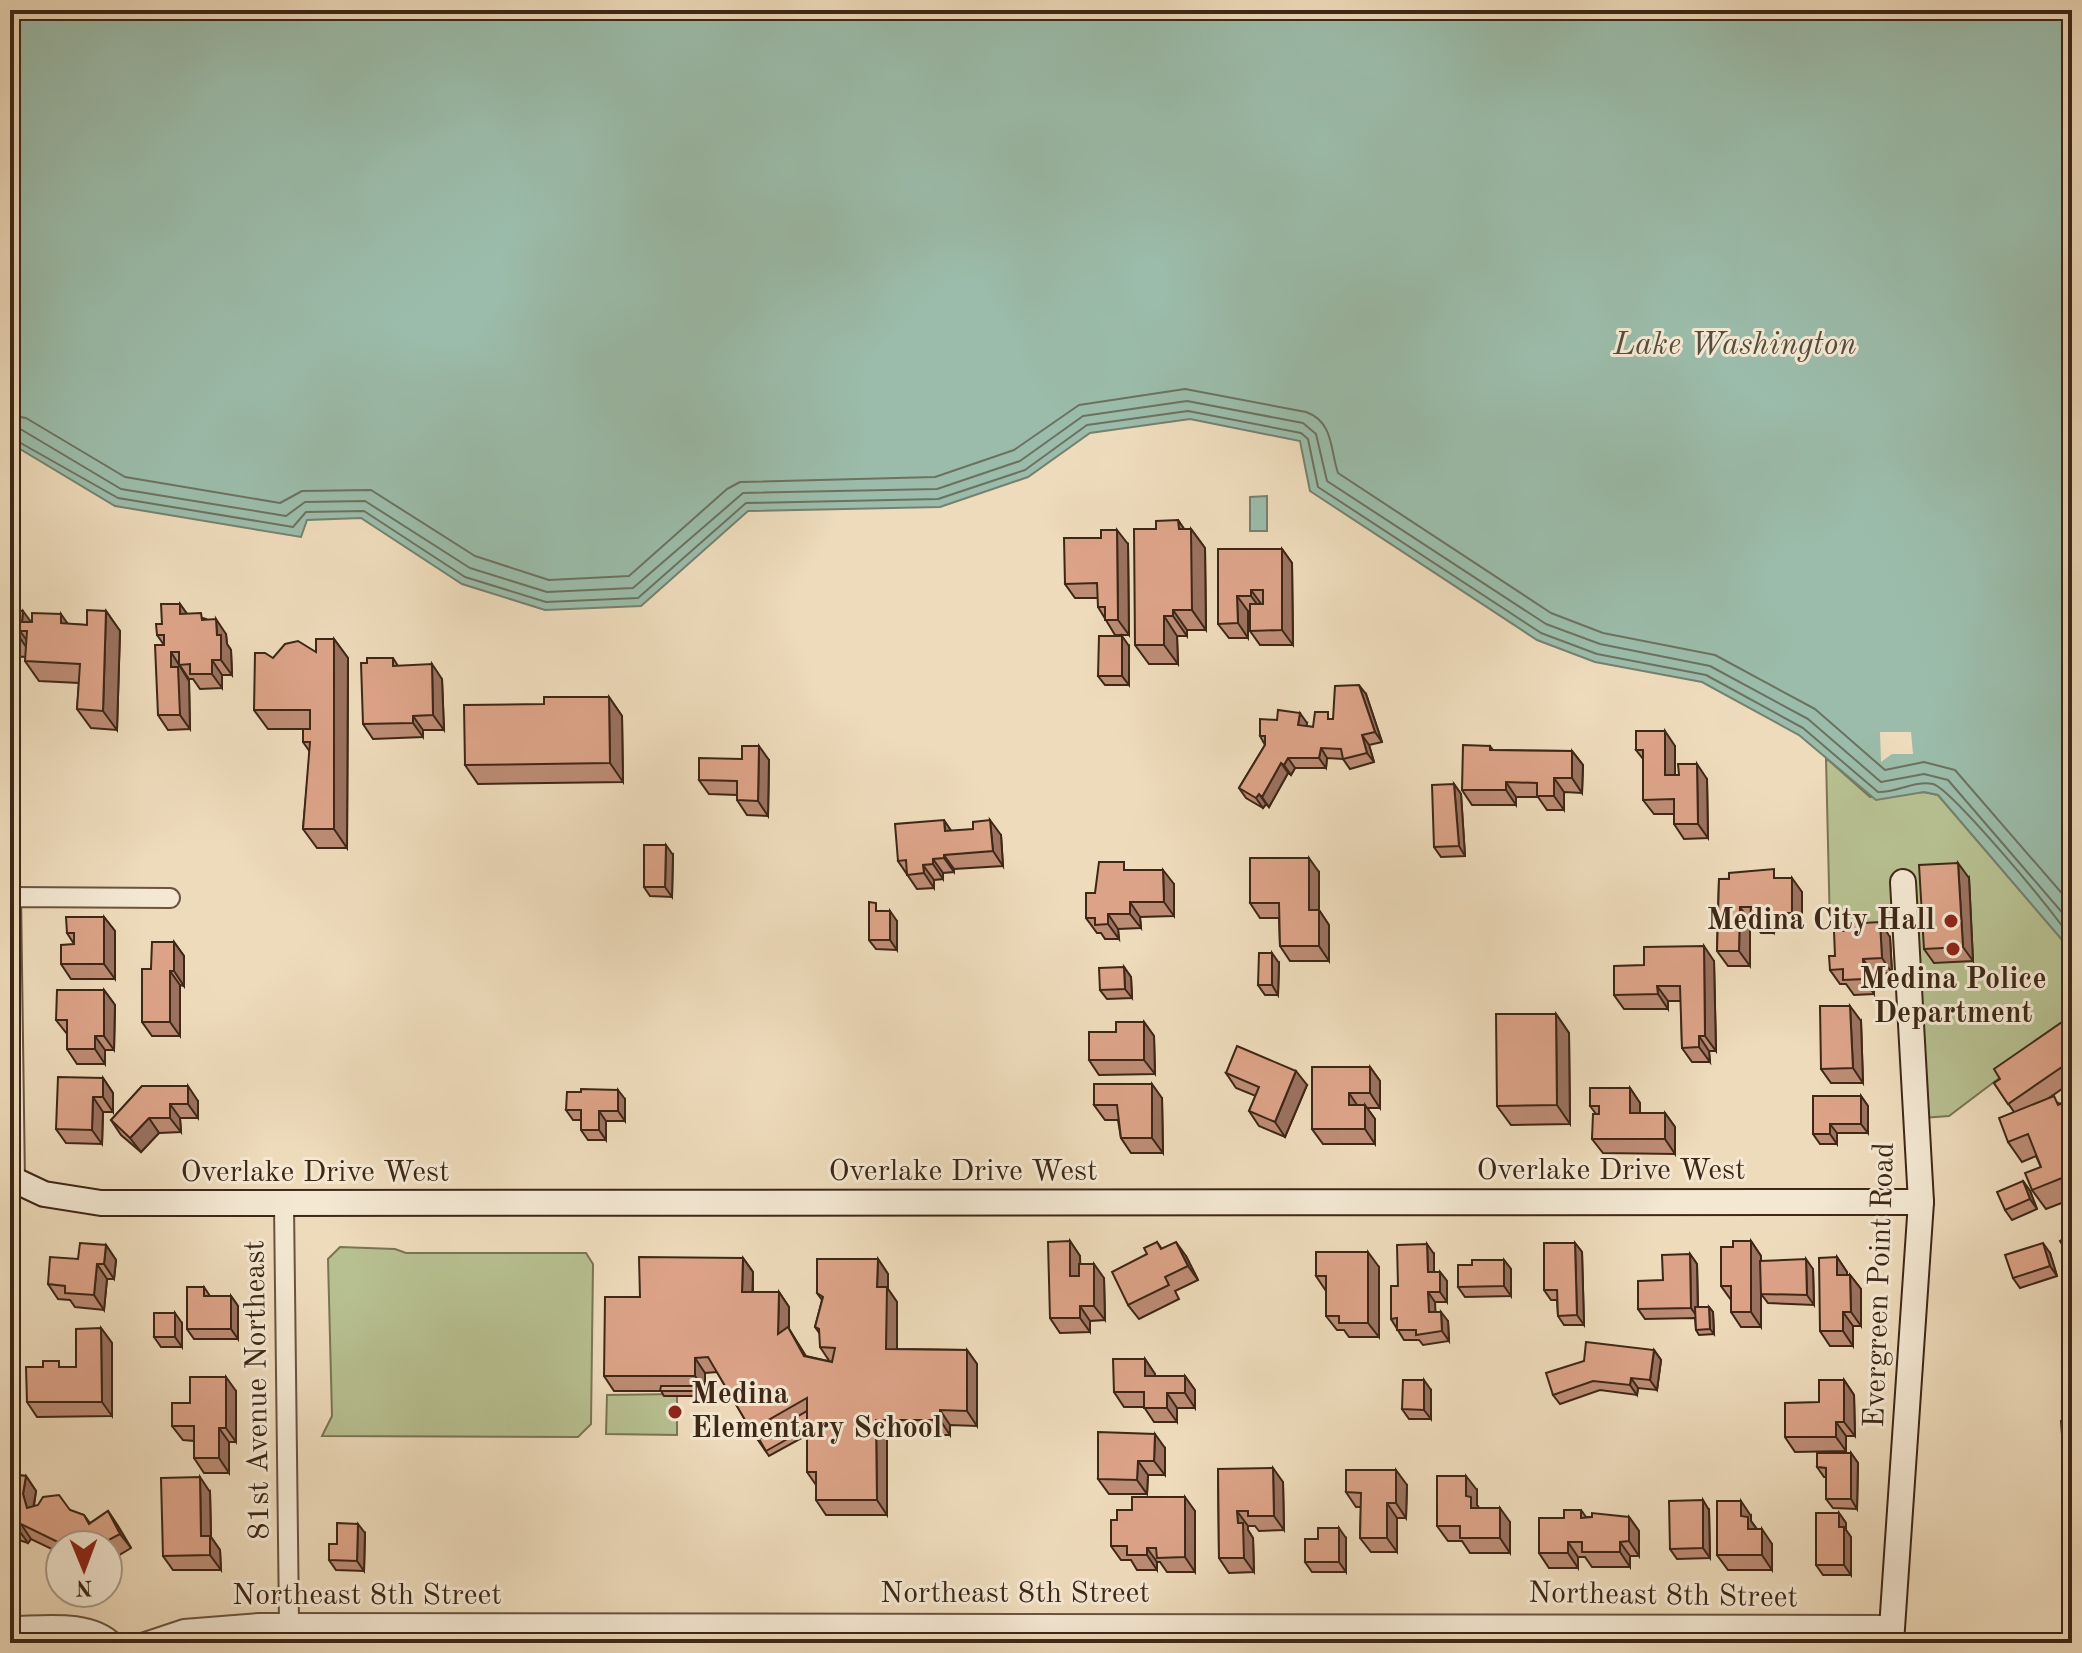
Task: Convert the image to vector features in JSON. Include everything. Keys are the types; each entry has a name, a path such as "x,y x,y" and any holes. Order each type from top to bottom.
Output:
{"street":[{"name":"Evergreen Point Road","path":"1890,1634 1907,1434 1921,1202 1903,882"},
{"path":"12,1180 11,897 170,898"},
{"name":"Overlake Drive West","path":"12,1180 44,1194 101,1203 1921,1202"},
{"name":"81st Avenue Northeast","path":"284,1205 289,1622"},
{"name":"Northeast 8th Street","path":"142,1643 184,1629 289,1622 704,1624 1316,1621 1890,1634"},
{"path":"704,1624 704,1643"},
{"path":"10,1626 71,1626 93,1630 114,1643"}],"shaded area":[{"path":"1826,758 1870,797 1924,792 1938,795 2064,942 2072,971 2072,1023 1949,1116 1909,1119 1899,927 1830,929"},
{"path":"340,1247 395,1249 406,1253 586,1253 593,1264 591,1424 578,1437 322,1436 332,1416 328,1259"},
{"path":"677,1394 677,1435 606,1434 607,1395"}],"water":[{"name":"Lake Washington","path":"10,10 2072,10 2072,971 2064,942 1938,795 1924,792 1876,800 1799,735 1702,682 1595,662 1537,640 1310,491 1300,441 1190,419 1090,433 1028,477 940,507 748,511 641,606 545,610 462,584 361,518 307,520 301,537 115,506 10,443"},
{"path":"1267,496 1267,531 1250,531 1250,497"}],"pier":[{"path":"1880,732 1911,732 1913,754 1892,754 1881,762"}],"building":[{"path":"1178,520 1179,529 1191,529 1192,610 1173,610 1173,616 1164,616 1164,645 1135,645 1134,529 1156,529 1156,521"},
{"path":"1101,530 1117,530 1118,620 1105,620 1105,607 1098,607 1097,583 1065,584 1064,538 1101,538"},
{"path":"1218,549 1282,549 1282,630 1250,631 1250,604 1263,604 1263,590 1251,590 1251,596 1237,596 1238,623 1218,624"},
{"path":"161,604 180,604 180,614 201,613 202,620 216,619 217,635 221,635 221,660 212,660 212,674 190,674 190,664 179,665 179,652 171,652 171,667 178,667 180,715 158,715 155,645 164,645 164,635 157,635 156,624 162,624"},
{"path":"10,610 23,611 22,622 32,622 32,613 61,614 61,623 87,625 87,610 106,611 103,711 77,709 80,664 25,661 27,631 20,631 20,638 10,638"},
{"path":"1099,636 1122,636 1122,676 1098,676"},
{"path":"316,639 334,639 334,829 303,829 310,742 303,742 303,729 310,729 310,710 254,710 255,653 265,653 273,658 285,644 298,641 316,652"},
{"path":"367,658 393,658 393,666 432,664 433,715 413,716 413,723 363,724 361,663 367,663"},
{"path":"1359,685 1375,732 1362,735 1367,753 1343,759 1341,749 1321,748 1319,758 1288,758 1284,765 1281,763 1262,797 1259,794 1256,798 1239,788 1265,745 1265,736 1260,736 1260,719 1277,720 1278,710 1300,713 1298,725 1313,727 1315,712 1328,712 1328,719 1333,719 1335,686"},
{"path":"544,697 609,697 610,763 465,765 464,705 544,704"},
{"path":"1636,731 1665,731 1665,775 1679,775 1678,764 1697,764 1698,824 1674,824 1674,799 1643,800 1643,750 1636,750"},
{"path":"1463,745 1490,746 1490,750 1572,751 1572,778 1554,778 1554,796 1537,796 1537,783 1506,782 1506,790 1462,790"},
{"path":"742,746 759,746 758,801 737,800 737,781 699,780 699,758 742,759"},
{"path":"1454,784 1459,846 1434,847 1432,785"},
{"path":"944,820 945,831 973,829 973,822 990,820 993,851 944,855 944,858 933,859 933,864 923,865 924,873 907,875 906,860 898,861 895,824"},
{"path":"644,845 666,845 665,887 644,887"},
{"path":"1250,858 1309,858 1309,910 1319,910 1319,946 1280,946 1279,903 1250,903"},
{"path":"1099,862 1124,862 1124,870 1163,870 1164,902 1130,902 1130,914 1108,914 1108,924 1095,925 1095,918 1086,918 1086,893 1095,893"},
{"name":"Medina City Hall","path":"1958,863 1963,947 1924,949 1919,865"},
{"path":"1774,869 1774,878 1792,878 1792,913 1764,913 1764,918 1750,918 1751,907 1740,907 1739,951 1717,951 1719,879 1729,879 1729,873"},
{"path":"869,902 876,903 876,911 890,911 890,940 869,940"},
{"path":"66,917 104,917 104,964 61,964 61,945 74,944 74,933 67,933"},
{"path":"1880,922 1882,958 1863,959 1864,979 1843,980 1843,969 1830,970 1829,956 1835,956 1834,931 1847,931 1847,924"},
{"path":"152,942 174,942 174,971 170,971 170,1022 142,1022 142,969 151,969"},
{"path":"1704,946 1705,1036 1699,1036 1699,1047 1682,1048 1680,986 1657,986 1658,994 1614,995 1614,966 1644,965 1644,947"},
{"path":"1259,953 1272,953 1272,985 1258,985"},
{"path":"1124,967 1125,989 1100,990 1099,968"},
{"path":"57,990 104,990 104,1036 95,1036 95,1049 67,1049 67,1020 56,1020"},
{"path":"1820,1006 1850,1006 1853,1068 1821,1069"},
{"path":"1496,1014 1556,1014 1557,1105 1497,1106"},
{"path":"2065,1020 2072,1030 2072,1037 2064,1042 2072,1054 2072,1074 2068,1077 2062,1067 2008,1104 1994,1083 2000,1079 1994,1069"},
{"path":"1116,1022 1144,1022 1144,1060 1089,1060 1089,1032 1116,1032"},
{"path":"1237,1046 1296,1071 1275,1122 1249,1111 1259,1087 1226,1073"},
{"path":"1312,1067 1370,1067 1370,1093 1349,1093 1349,1105 1365,1105 1365,1129 1312,1129"},
{"path":"58,1077 103,1078 103,1097 93,1097 92,1130 56,1129"},
{"path":"1094,1084 1152,1084 1152,1138 1121,1138 1117,1105 1094,1105"},
{"path":"142,1086 188,1086 188,1104 170,1104 170,1118 149,1118 130,1138 111,1120"},
{"path":"1590,1088 1630,1088 1630,1113 1665,1113 1665,1139 1592,1139 1593,1114 1599,1114 1599,1106 1590,1106"},
{"path":"581,1089 618,1090 618,1111 599,1111 599,1130 581,1130 581,1110 566,1110 567,1092 581,1092"},
{"path":"1813,1096 1861,1096 1861,1124 1830,1124 1830,1134 1813,1134"},
{"path":"2054,1096 2058,1105 2072,1099 2072,1174 2032,1190 2025,1173 2041,1167 2028,1134 2008,1142 1999,1118"},
{"path":"2023,1181 2030,1199 2005,1210 1997,1192"},
{"path":"2072,1233 2072,1256 2070,1257 2060,1241"},
{"path":"1070,1241 1070,1276 1079,1276 1079,1264 1094,1264 1094,1306 1080,1306 1080,1318 1050,1318 1048,1242"},
{"path":"1733,1241 1751,1241 1751,1312 1731,1312 1731,1286 1721,1286 1721,1247 1733,1247"},
{"path":"1157,1242 1161,1249 1176,1242 1188,1266 1165,1277 1169,1285 1128,1305 1112,1272 1147,1254 1144,1248"},
{"path":"80,1243 106,1245 104,1264 97,1264 94,1295 65,1293 65,1286 48,1284 50,1257 78,1259"},
{"path":"1544,1243 1575,1243 1577,1315 1558,1316 1557,1290 1544,1290"},
{"path":"2043,1243 2050,1266 2013,1278 2005,1255"},
{"path":"1427,1244 1428,1272 1440,1272 1440,1292 1428,1292 1429,1312 1441,1312 1442,1331 1416,1335 1416,1330 1397,1330 1397,1318 1391,1319 1391,1286 1398,1286 1397,1245"},
{"path":"1316,1252 1368,1252 1368,1323 1339,1323 1339,1316 1326,1316 1326,1276 1316,1276"},
{"path":"1690,1254 1691,1308 1638,1309 1638,1281 1663,1280 1662,1255"},
{"path":"639,1257 743,1258 742,1292 779,1292 778,1334 788,1327 804,1356 832,1362 835,1348 820,1347 819,1329 815,1327 823,1297 817,1293 817,1259 878,1259 877,1287 887,1287 886,1349 967,1350 967,1411 940,1410 940,1420 876,1420 877,1500 816,1500 816,1472 807,1472 807,1398 751,1430 708,1357 695,1358 695,1376 604,1376 605,1297 640,1297"},
{"path":"1837,1257 1837,1275 1850,1275 1851,1312 1843,1312 1843,1331 1820,1331 1819,1258"},
{"path":"1806,1259 1807,1295 1761,1294 1760,1261"},
{"path":"1472,1260 1504,1260 1504,1286 1458,1287 1458,1265 1472,1265"},
{"path":"187,1287 204,1287 204,1296 231,1296 231,1329 187,1329"},
{"path":"1695,1307 1709,1307 1710,1329 1696,1330"},
{"path":"154,1313 175,1313 175,1337 154,1337"},
{"path":"101,1328 102,1402 27,1402 26,1367 43,1367 43,1361 59,1361 59,1367 76,1367 76,1329"},
{"path":"1586,1342 1654,1350 1650,1380 1631,1378 1630,1385 1593,1381 1553,1395 1546,1373 1584,1361"},
{"path":"1113,1359 1145,1359 1145,1376 1185,1376 1185,1393 1167,1393 1167,1408 1144,1408 1144,1392 1114,1392"},
{"path":"190,1377 226,1377 226,1428 219,1428 219,1458 194,1458 194,1426 172,1426 172,1403 190,1403"},
{"path":"1403,1380 1424,1380 1424,1410 1402,1409"},
{"path":"1819,1380 1844,1380 1844,1422 1836,1422 1836,1437 1785,1437 1785,1403 1819,1402"},
{"path":"661,1386 702,1386 702,1391 660,1391"},
{"path":"807,1411 807,1428 766,1451 759,1439"},
{"path":"2072,1420 2072,1461 2064,1462 2061,1421"},
{"path":"1098,1432 1155,1434 1154,1461 1138,1461 1137,1480 1098,1479"},
{"path":"1817,1453 1851,1453 1851,1499 1826,1499 1826,1468 1817,1467"},
{"path":"1273,1468 1274,1516 1248,1516 1248,1511 1237,1511 1238,1523 1243,1523 1244,1558 1219,1558 1218,1469"},
{"path":"1346,1470 1396,1470 1396,1503 1387,1503 1387,1538 1360,1538 1361,1493 1346,1492"},
{"path":"10,1474 26,1476 23,1494 27,1508 38,1505 43,1497 59,1495 70,1510 84,1515 89,1524 108,1511 117,1529 44,1529 44,1535 21,1524 18,1529 10,1526"},
{"path":"1437,1476 1466,1476 1466,1496 1471,1497 1471,1508 1500,1508 1500,1538 1460,1538 1460,1526 1437,1526"},
{"path":"200,1477 201,1536 210,1536 210,1555 163,1556 161,1478"},
{"path":"1132,1497 1185,1497 1185,1557 1157,1558 1156,1548 1147,1548 1147,1555 1127,1555 1127,1546 1111,1546 1111,1520 1117,1520 1117,1510 1132,1510"},
{"path":"1703,1500 1703,1548 1670,1549 1669,1501"},
{"path":"1717,1501 1741,1501 1741,1516 1748,1517 1748,1529 1762,1529 1762,1555 1717,1555"},
{"path":"1564,1510 1581,1510 1581,1518 1592,1517 1592,1513 1629,1517 1629,1541 1620,1542 1620,1552 1582,1552 1582,1542 1568,1542 1568,1553 1539,1553 1539,1518 1564,1518"},
{"path":"1816,1513 1839,1513 1839,1527 1844,1527 1844,1565 1816,1565"},
{"path":"337,1523 358,1524 357,1561 329,1560 329,1544 337,1544"},
{"path":"1318,1528 1339,1528 1339,1562 1305,1562 1305,1539 1318,1539"}],"place":[{"name":"Medina City Hall","path":"1951,921"},
{"name":"Medina Police Department","path":"1953,949"},
{"name":"Medina Elementary School","path":"675,1412"}]}
